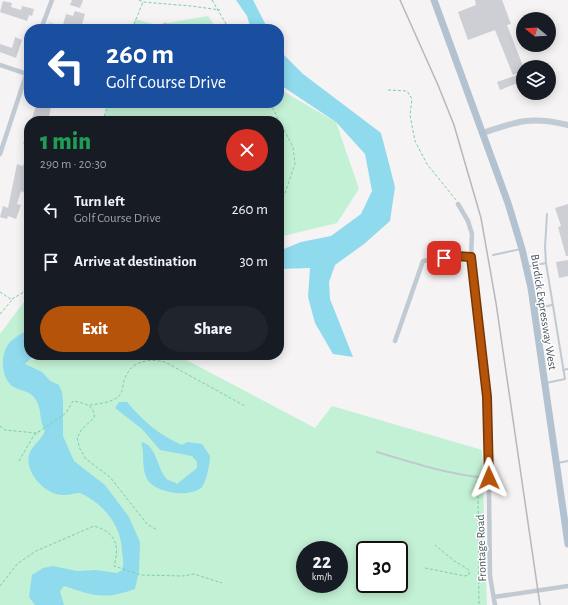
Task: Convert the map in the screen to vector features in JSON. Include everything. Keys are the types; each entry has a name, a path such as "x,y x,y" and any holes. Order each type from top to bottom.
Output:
{"main road":[{"name":"Burdick Expressway West","path":"434,0 508,203 522,249 534,309 568,541"}],"street":[{"path":"43,24 50,0"},
{"path":"0,65 24,73"},
{"path":"0,154 24,83"},
{"path":"483,133 526,120 551,121 568,125"},
{"name":"Frontage Road","path":"458,204 471,228 471,257 486,389 490,576 495,605"},
{"path":"395,341 423,261 455,256 471,257"},
{"path":"494,597 568,586"}],"lane":[{"path":"544,383 565,379 546,263 545,247 547,214"},
{"path":"493,254 522,249"},
{"path":"526,267 546,263"},
{"path":"534,309 553,305"},
{"path":"563,370 568,369"},
{"path":"377,452 428,468 489,478"},
{"path":"556,463 568,462"}],"path":[{"path":"140,0 143,2 220,10"},
{"path":"212,0 220,10 226,24"},
{"path":"134,24 143,2"},
{"path":"388,90 407,91 412,99 410,116 415,141 427,164 458,204"},
{"path":"284,130 293,147 295,164 284,196"},
{"path":"0,292 12,300"},
{"path":"0,314 12,300 24,292"},
{"path":"19,461 34,435 66,413 73,401 89,405 113,400 121,394 129,369 140,362 154,360 165,362 245,406"},
{"path":"89,405 94,411 94,418 82,429 77,438 80,449 86,459 110,477 147,524 157,530"},
{"path":"0,426 5,430 20,432 36,432 42,430"},
{"path":"476,477 478,488 479,605"},
{"path":"0,586 17,564 36,551 94,526 103,529 112,537 118,553 114,566 141,575 183,576 194,574 222,583"},
{"path":"425,568 465,576 469,575 469,570 467,567 453,560 435,545"}],"green space":[{"path":"208,16 214,24 162,24"},
{"path":"135,19 152,24 134,24"},
{"path":"284,92 336,122 359,189 337,223 284,236 284,116 104,116 107,108 284,108"},
{"path":"24,302 24,360 186,360 315,428 332,406 482,450 487,605 0,605 0,334"}],"water":[{"path":"236,0 253,0 265,24 249,24 247,16"},
{"path":"284,55 303,74 381,133 395,187 390,221 364,244 335,265 329,282 330,299 353,357 333,354 315,323 308,297 310,268 284,269 284,249 301,242 331,236 361,214 372,191 365,154 336,122 284,87"},
{"path":"24,332 24,360 29,360 24,365 33,373 59,385 63,400 63,436 74,461 105,485 129,517 140,542 139,571 135,589 107,596 92,594 64,586 60,591 64,605 35,605 29,597 32,575 43,568 53,566 77,571 96,570 117,573 122,570 123,561 119,533 110,516 103,509 88,497 80,493 64,495 50,491 43,487 32,474 28,459 30,452 45,431 39,405 32,395 15,388 8,382 5,376 3,364 3,357 7,346"},
{"path":"119,402 127,402 152,427 166,437 182,445 187,442 202,444 210,456 205,482 201,488 188,493 180,493 164,491 151,484 145,474 141,442 147,444 151,448 164,476 168,480 177,484 197,468 197,462 192,456 160,450 142,429 115,408"}],"building":[{"path":"72,0 83,0 80,8 70,5"},
{"path":"475,0 502,0 511,24 507,25 516,48 516,52 518,52 521,60 516,60 516,74 513,75 495,30 468,40 458,12 476,5"},
{"path":"3,1 12,3 11,7 21,10 22,6 34,9 32,16 29,15 27,21 0,12"},
{"path":"75,11 85,14 82,24 63,24 66,14 73,16"},
{"path":"15,37 22,40 16,58 0,52 0,44 12,48"},
{"path":"516,75 516,84 500,90 497,82"},
{"path":"35,108 51,108 49,116 33,116"},
{"path":"24,163 24,192 21,191 17,204 21,205 16,219 8,216 7,219 0,217 3,206 8,208 17,164 23,166"},
{"path":"568,204 568,256 566,256 558,227 561,226 555,208"},
{"path":"568,260 568,276 559,278 556,262"}],"waterway":[{"path":"22,368 39,376 48,386"}],"railway":[{"path":"400,0 454,125 481,218 496,303 540,605"}],"route":[{"path":"444,258 455,256 471,257 487,397 489,478"}]}
